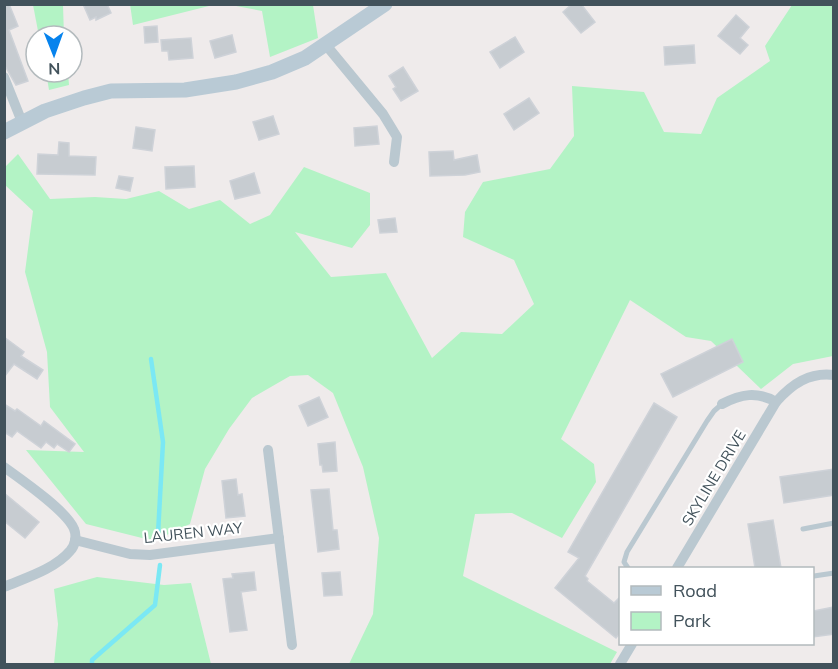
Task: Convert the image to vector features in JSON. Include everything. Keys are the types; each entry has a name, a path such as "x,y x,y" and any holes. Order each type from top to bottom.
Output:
{"street":[{"path":"4,132 22,122 75,101 111,91 185,90 236,82 272,72 305,58 385,4"},
{"path":"326,45 384,114 397,137 394,162"},
{"path":"4,77 22,122"},
{"name":"SKYLINE DRIVE","path":"678,567 776,402 791,385 815,374 834,375"},
{"path":"722,404 737,397 752,394 764,395 776,402"},
{"path":"268,450 292,645"},
{"path":"4,467 66,518 75,530 75,540 71,551 55,563 4,588"},
{"name":"LAUREN WAY","path":"75,540 130,554 150,555 279,538"},
{"path":"620,664 631,645"}],"lane":[{"path":"627,567 624,562 627,552 707,421 722,404"},
{"path":"803,529 834,523"},
{"path":"814,576 834,573"}],"green space":[{"path":"130,4 213,4 213,5 133,25"},
{"path":"33,5 63,5 64,24 37,24"},
{"path":"231,5 313,5 318,38 270,57 262,11"},
{"path":"792,5 833,5 833,356 793,364 761,389 711,341 686,337 630,300 561,439 594,464 596,482 562,538 512,513 475,514 463,576 617,652 610,664 349,664 373,614 379,538 363,467 333,393 308,375 290,376 252,398 229,429 205,469 190,524 154,541 86,524 26,450 84,452 50,407 47,352 25,272 33,211 5,185 5,167 18,154 50,199 95,197 126,199 159,191 189,209 220,200 250,224 270,215 304,167 370,193 370,225 352,248 295,232 331,277 386,273 432,358 461,332 502,334 534,304 514,260 463,237 465,212 483,182 550,169 574,136 572,86 644,92 664,132 701,134 717,98 770,61 765,46"},
{"path":"48,84 69,84 69,85 49,90"},
{"path":"97,577 164,585 191,583 211,664 54,664 58,624 54,589"}],"building":[{"path":"4,4 9,4 18,26 9,30 24,70 24,82 16,85 4,64"},
{"path":"83,4 107,4 111,13 96,20 96,17 90,20"},
{"path":"572,4 581,4 595,22 581,33 563,12"},
{"path":"736,15 749,27 740,38 748,45 740,54 718,36"},
{"path":"157,26 158,42 145,43 144,27"},
{"path":"232,35 236,52 215,58 210,41"},
{"path":"515,37 524,52 500,68 490,52"},
{"path":"191,38 193,58 169,60 168,51 162,51 161,40"},
{"path":"694,45 695,63 665,65 664,47"},
{"path":"403,67 418,91 401,101 393,89 396,87 389,76"},
{"path":"529,98 539,113 514,130 504,114"},
{"path":"273,116 279,134 259,140 253,122"},
{"path":"377,126 379,144 355,146 354,128"},
{"path":"136,127 155,130 152,151 133,148"},
{"path":"59,142 69,143 69,156 96,157 95,175 37,174 38,154 58,155"},
{"path":"453,151 454,160 477,155 480,172 430,176 429,152"},
{"path":"194,166 195,187 166,189 165,167"},
{"path":"254,173 260,193 235,199 230,181"},
{"path":"119,176 133,178 130,191 116,188"},
{"path":"395,218 397,232 380,233 378,220"},
{"path":"4,337 24,352 21,356 43,370 37,379 14,364 4,377"},
{"path":"732,339 743,362 673,397 661,374"},
{"path":"319,397 328,417 308,426 299,406"},
{"path":"654,403 677,417 585,576 587,581 614,603 619,598 619,634 616,638 555,588 579,558 568,552"},
{"path":"4,404 15,411 17,409 41,426 44,421 75,444 69,452 57,444 54,448 46,442 41,448 17,431 12,437 4,432"},
{"path":"335,442 337,471 323,472 318,444"},
{"path":"834,469 834,495 784,503 780,477"},
{"path":"236,479 238,495 242,494 245,516 226,518 222,481"},
{"path":"329,489 333,530 337,530 339,549 318,552 311,490"},
{"path":"4,493 39,522 25,538 4,521"},
{"path":"773,520 781,567 755,567 748,524"},
{"path":"254,572 256,590 241,592 247,630 230,632 223,579 233,578 232,574"},
{"path":"340,572 342,595 324,596 322,573"},
{"path":"834,607 834,634 814,637 814,611"}],"waterway":[{"path":"151,359 163,442 158,534"},
{"path":"92,664 92,660 155,605 160,565"}]}
